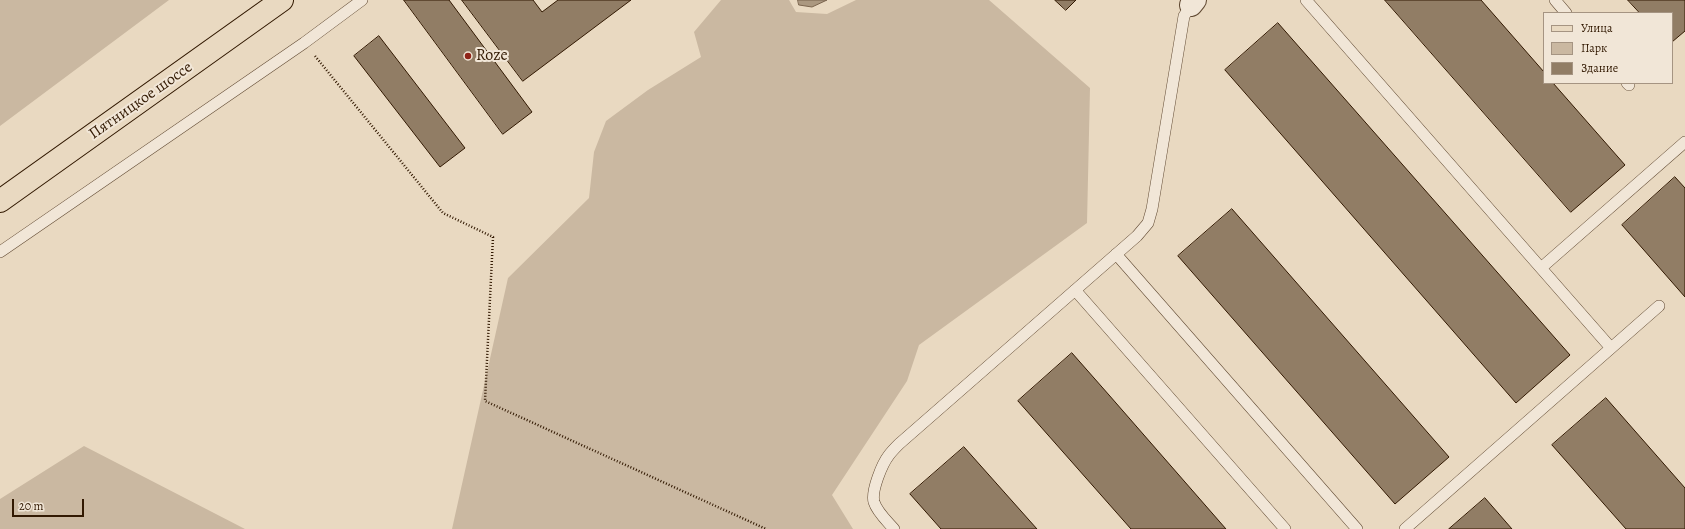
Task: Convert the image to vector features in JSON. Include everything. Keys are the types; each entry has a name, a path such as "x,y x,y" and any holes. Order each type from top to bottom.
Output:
{"main road":[{"name":"Пятницкое шоссе","path":"0,201 282,0"}],"lane":[{"path":"0,252 304,43 362,0"},
{"path":"1306,0 1611,348"},
{"path":"1555,0 1565,12"},
{"path":"894,529 879,512 874,500 877,482 888,456 905,438 1116,254 1148,223 1152,209 1184,16 1193,2"},
{"path":"1541,268 1685,142"},
{"path":"1116,254 1357,529"},
{"path":"1075,290 1285,529"},
{"path":"1405,529 1660,306"}],"path":[{"path":"304,43 442,212 493,237 485,401 766,529"}],"green space":[{"path":"0,0 169,0 0,126"},
{"path":"721,0 789,0 796,12 827,14 856,0 989,0 1090,88 1087,223 919,345 907,381 832,495 853,529 452,529 508,278 589,198 594,152 606,121 648,90 701,57 694,32"},
{"path":"84,446 245,529 0,529 0,499"}],"shaded area":[{"path":"798,0 827,0 812,7 799,5"}],"building":[{"name":"Roze","path":"404,0 449,0 532,112 503,134"},
{"path":"462,0 533,0 542,12 558,0 631,0 523,81"},
{"path":"1055,0 1076,0 1066,10"},
{"path":"1385,0 1481,0 1543,71 1543,84 1554,84 1625,165 1571,212"},
{"path":"1628,0 1685,0 1685,31 1673,41 1673,12 1639,12"},
{"path":"1278,23 1570,355 1516,403 1225,70"},
{"path":"379,36 465,148 440,167 354,56"},
{"path":"1675,177 1685,188 1685,297 1622,225"},
{"path":"1232,209 1449,457 1395,504 1178,256"},
{"path":"1072,353 1226,529 1131,529 1018,401"},
{"path":"1606,398 1685,488 1685,529 1626,529 1552,445"},
{"path":"964,447 1037,529 941,529 910,494"},
{"path":"1485,498 1512,529 1449,529"}],"place":[{"name":"Roze","path":"468,56"}]}
